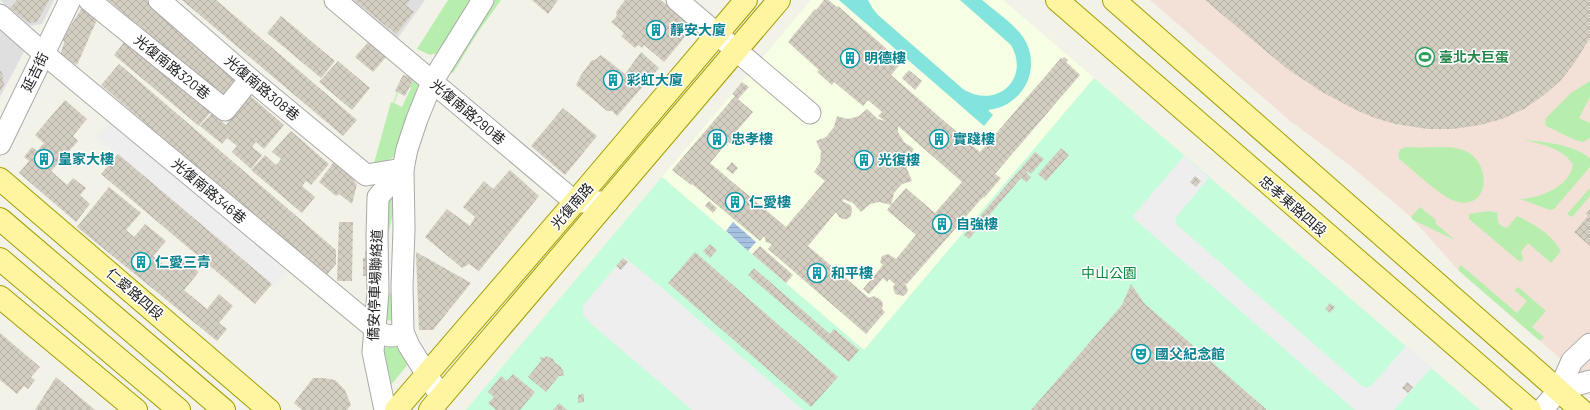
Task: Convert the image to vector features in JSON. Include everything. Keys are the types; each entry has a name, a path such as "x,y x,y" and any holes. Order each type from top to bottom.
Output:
{"main road":[{"name":"光復南路","path":"396,410 746,0"},
{"name":"光復南路","path":"436,404 779,0"},
{"name":"忠孝東路四段","path":"1057,0 1530,410"},
{"path":"1114,0 1581,410"},
{"name":"仁愛路四段","path":"0,179 269,410"},
{"path":"0,219 224,410"},
{"path":"0,259 179,410"},
{"path":"0,297 136,410"}],"street":[{"name":"延吉街","path":"0,144 70,0"},
{"name":"光復南路320巷","path":"89,0 225,110 250,79"},
{"name":"光復南路308巷","path":"159,0 250,79 366,175 403,168"},
{"name":"光復南路290巷","path":"335,0 575,202"},
{"name":"僑安停車場聯絡道","path":"436,404 426,374 409,346 403,332 403,168 407,149 417,119 432,82 484,0"},
{"path":"677,0 810,113"},
{"name":"光復南路346巷","path":"0,15 43,53 375,329 384,335 390,336 396,336 403,332"},
{"name":"僑安停車場聯絡道","path":"385,410 373,352 378,292 378,197 403,168"},
{"path":"575,202 608,202"},
{"path":"1542,410 1559,390 1572,361 1590,344"},
{"path":"1559,390 1590,381"}],"shaded area":[{"path":"0,0 54,0 42,24 30,26"},
{"path":"345,0 425,0 395,42"},
{"path":"811,0 1003,0 1094,78 864,350 662,177"},
{"path":"839,0 868,0 878,15 963,89 975,95 987,96 998,93 1007,88 1017,69 1016,58 1011,45 960,0 982,0 1009,22 1023,37 1029,49 1031,60 1030,72 1026,83 1020,93 1011,101 1001,107 988,110 993,115 984,126"},
{"path":"1150,0 1590,0 1590,389 1554,353 1458,270 1411,217 1352,167 1289,120"},
{"path":"0,25 25,50 0,97"},
{"path":"109,122 287,272 273,288 96,138"},
{"path":"1184,156 1209,178 1176,217 1176,224 1362,386 1367,388 1371,386 1406,346 1431,368 1394,410 1355,410 1132,217"},
{"path":"733,222 756,242 748,251 726,231"},
{"path":"624,257 661,287 803,410 692,410 590,323 583,314 583,307 585,303"}],"green space":[{"path":"448,0 472,0 438,53 430,55 417,49"},
{"path":"495,0 501,0 478,32 453,73 449,71 474,30"},
{"path":"416,75 421,82 396,155 386,162 374,163 391,102 393,103 397,92 398,93 394,103 402,107"},
{"name":"中山公園","path":"1094,78 1480,410 466,410 662,177 864,350"},
{"path":"1590,81 1590,97 1579,118 1590,123 1590,138 1583,142 1575,140 1546,126 1546,118 1571,93"},
{"path":"1523,140 1567,147 1583,153 1590,158 1590,167 1554,209 1550,210 1520,199 1545,194 1560,185 1570,173 1573,165 1569,159 1558,151 1544,145"},
{"path":"1409,147 1450,147 1463,150 1473,156 1479,164 1483,174 1484,184 1481,193 1476,199 1467,202 1455,201 1442,194 1399,159 1400,150"},
{"path":"1590,188 1590,196 1572,217 1567,214"},
{"path":"389,198 394,199 396,204 384,247 382,293 396,294 396,315 395,319 393,320 386,320 380,317 382,294 381,239 385,203"},
{"path":"1420,207 1436,220 1435,223 1455,240 1413,220 1411,217"},
{"path":"1489,211 1498,213 1497,219 1499,223 1507,228 1517,216 1531,223 1547,234 1561,251 1551,263 1528,243 1521,252 1523,259 1520,262 1469,219 1469,214"},
{"path":"1460,265 1517,313 1527,301 1514,290 1518,287 1546,311 1532,327 1544,337 1540,341 1458,270"},
{"path":"387,347 400,347 409,363 386,391 382,349"}],"building":[{"path":"17,0 49,0 37,22 29,23 10,8"},
{"path":"108,0 147,0 244,80 227,99"},
{"path":"182,0 216,0 357,120 343,136"},
{"path":"354,0 410,0 406,5 414,12 396,34"},
{"path":"532,0 558,0 548,14"},
{"name":"靜安大廈","path":"625,0 661,0 693,27 664,62 644,45 642,48 638,45 635,48 621,36 624,33 611,22 617,16 616,12"},
{"path":"824,0 828,0 837,7 838,6 890,52 901,63 891,75 980,152 1061,58 1062,59 1064,57 1068,60 1066,62 1080,75 995,174 1001,178 907,284 905,283 908,290 903,296 895,294 893,287 895,284 889,279 887,282 883,278 869,294 863,289 883,265 880,262 882,256 888,254 896,259 916,235 887,210 891,205 879,202 870,204 861,212 853,203 844,199 842,201 850,205 852,208 851,216 847,219 843,219 839,217 836,212 808,246 869,298 874,296 881,300 883,304 882,309 885,312 866,334 768,249 772,244 766,242 764,236 760,241 692,184 691,185 672,170 735,96 732,94 742,82 749,87 738,99 753,112 734,134 737,137 731,144 728,142 710,163 786,227 825,181 814,172 820,163 821,151 816,141 826,137 834,127 837,116 848,119 859,116 867,109 878,119 885,121 878,116 882,112 868,100 863,106 834,82 832,85 817,72 819,70 788,42","holes":["898,126 962,182 935,213 906,188 891,205 894,193 902,184 912,181 907,169 908,158 914,149 904,142 898,132"]},
{"name":"臺北大巨蛋","path":"1205,0 1590,0 1590,38 1573,65 1561,80 1544,95 1524,109 1502,119 1480,125 1453,129 1428,129 1395,124 1375,118 1322,92 1286,68"},
{"path":"83,6 99,15 77,65 60,55 64,43 63,38"},
{"path":"281,16 335,61 321,78 267,33"},
{"path":"129,36 214,108 199,126 114,55"},
{"path":"369,41 387,56 373,72 355,57"},
{"name":"彩虹大廈","path":"641,52 659,68 617,116 612,111 607,111 576,85 592,60 595,60 601,55 625,74"},
{"path":"338,61 370,88 352,110 319,82"},
{"path":"119,64 336,250 336,264 325,277 101,85"},
{"path":"410,68 416,75 405,96 395,91 403,75 406,76"},
{"path":"909,70 922,81 915,90 902,78"},
{"path":"0,71 2,72 4,86 0,91"},
{"path":"247,93 284,125 264,149 256,142 252,147 262,155 251,169 232,152 237,146 227,138 222,144 200,126 212,113 226,125 230,120 227,117"},
{"name":"皇家大樓","path":"65,100 87,119 73,136 78,141 51,171 67,185 73,178 86,188 80,195 90,204 76,222 19,173 29,161 24,157 32,147 37,151 44,143 35,135"},
{"path":"563,108 597,136 565,175 531,146"},
{"path":"291,131 329,164 311,185 306,181 302,186 315,197 302,213 251,170 265,155 276,165 281,159 272,152"},
{"path":"1061,148 1069,155 1046,181 1038,174"},
{"path":"1035,152 1044,159 1031,174 1027,171 1026,172 1031,177 1026,182 1021,178 969,239 964,235"},
{"path":"118,154 272,284 255,304 101,174"},
{"path":"336,159 357,177 354,182 357,184 352,204 339,194 336,196 319,182"},
{"path":"732,162 738,168 733,174 726,169"},
{"path":"510,170 539,196 479,271 469,264 462,268 425,237 447,209 470,226 475,217 463,207 484,181 493,189"},
{"path":"1195,176 1201,181 1196,187 1190,182"},
{"name":"仁愛三青","path":"109,187 141,213 126,230 134,237 145,224 166,241 153,256 168,268 179,255 199,272 184,290 207,309 219,294 233,306 219,323 227,329 217,341 77,227"},
{"path":"709,201 717,208 713,213 705,206"},
{"path":"1590,209 1590,246 1574,232 1588,216 1586,214"},
{"path":"339,222 353,222 352,281 337,281"},
{"path":"710,244 717,250 710,258 703,251"},
{"path":"760,246 793,275 786,283 752,254"},
{"path":"372,250 373,276 363,276 363,258 365,258 365,251"},
{"path":"416,252 471,283 433,330 419,330"},
{"path":"695,252 838,377 811,407 668,283"},
{"path":"623,258 628,262 621,270 616,266"},
{"path":"754,268 830,334 834,329 859,350 849,362 748,275"},
{"name":"國父紀念館","path":"1131,284 1144,303 1267,410 1031,410 1122,305"},
{"path":"1330,303 1335,307 1330,313 1325,309"},
{"path":"0,333 40,367 31,377 35,380 28,389 24,386 17,394 0,380"},
{"path":"546,356 553,359 555,363 559,365 563,370 564,376 559,376 546,392 528,377 541,361 540,357 544,358"},
{"path":"513,374 535,392 520,410 496,410 488,403 494,397 488,392 501,376 507,381"},
{"path":"56,377 95,410 35,410"},
{"path":"313,378 335,380 345,390 351,405 347,410 302,410 294,403"},
{"path":"1407,382 1413,387 1408,393 1402,388"},
{"path":"584,394 584,402 578,403 578,395"},
{"path":"559,403 567,410 553,410"}],"place":[{"name":"靜安大廈","path":"656,30"},
{"name":"臺北大巨蛋","path":"1425,57"},
{"name":"明德樓","path":"850,58"},
{"name":"彩虹大廈","path":"613,80"},
{"name":"忠孝樓","path":"717,139"},
{"name":"實踐樓","path":"939,139"},
{"name":"皇家大樓","path":"44,159"},
{"name":"光復樓","path":"864,160"},
{"name":"仁愛樓","path":"735,202"},
{"name":"自強樓","path":"942,224"},
{"name":"仁愛三青","path":"141,262"},
{"name":"和平樓","path":"817,273"},
{"name":"國父紀念館","path":"1141,354"}]}
